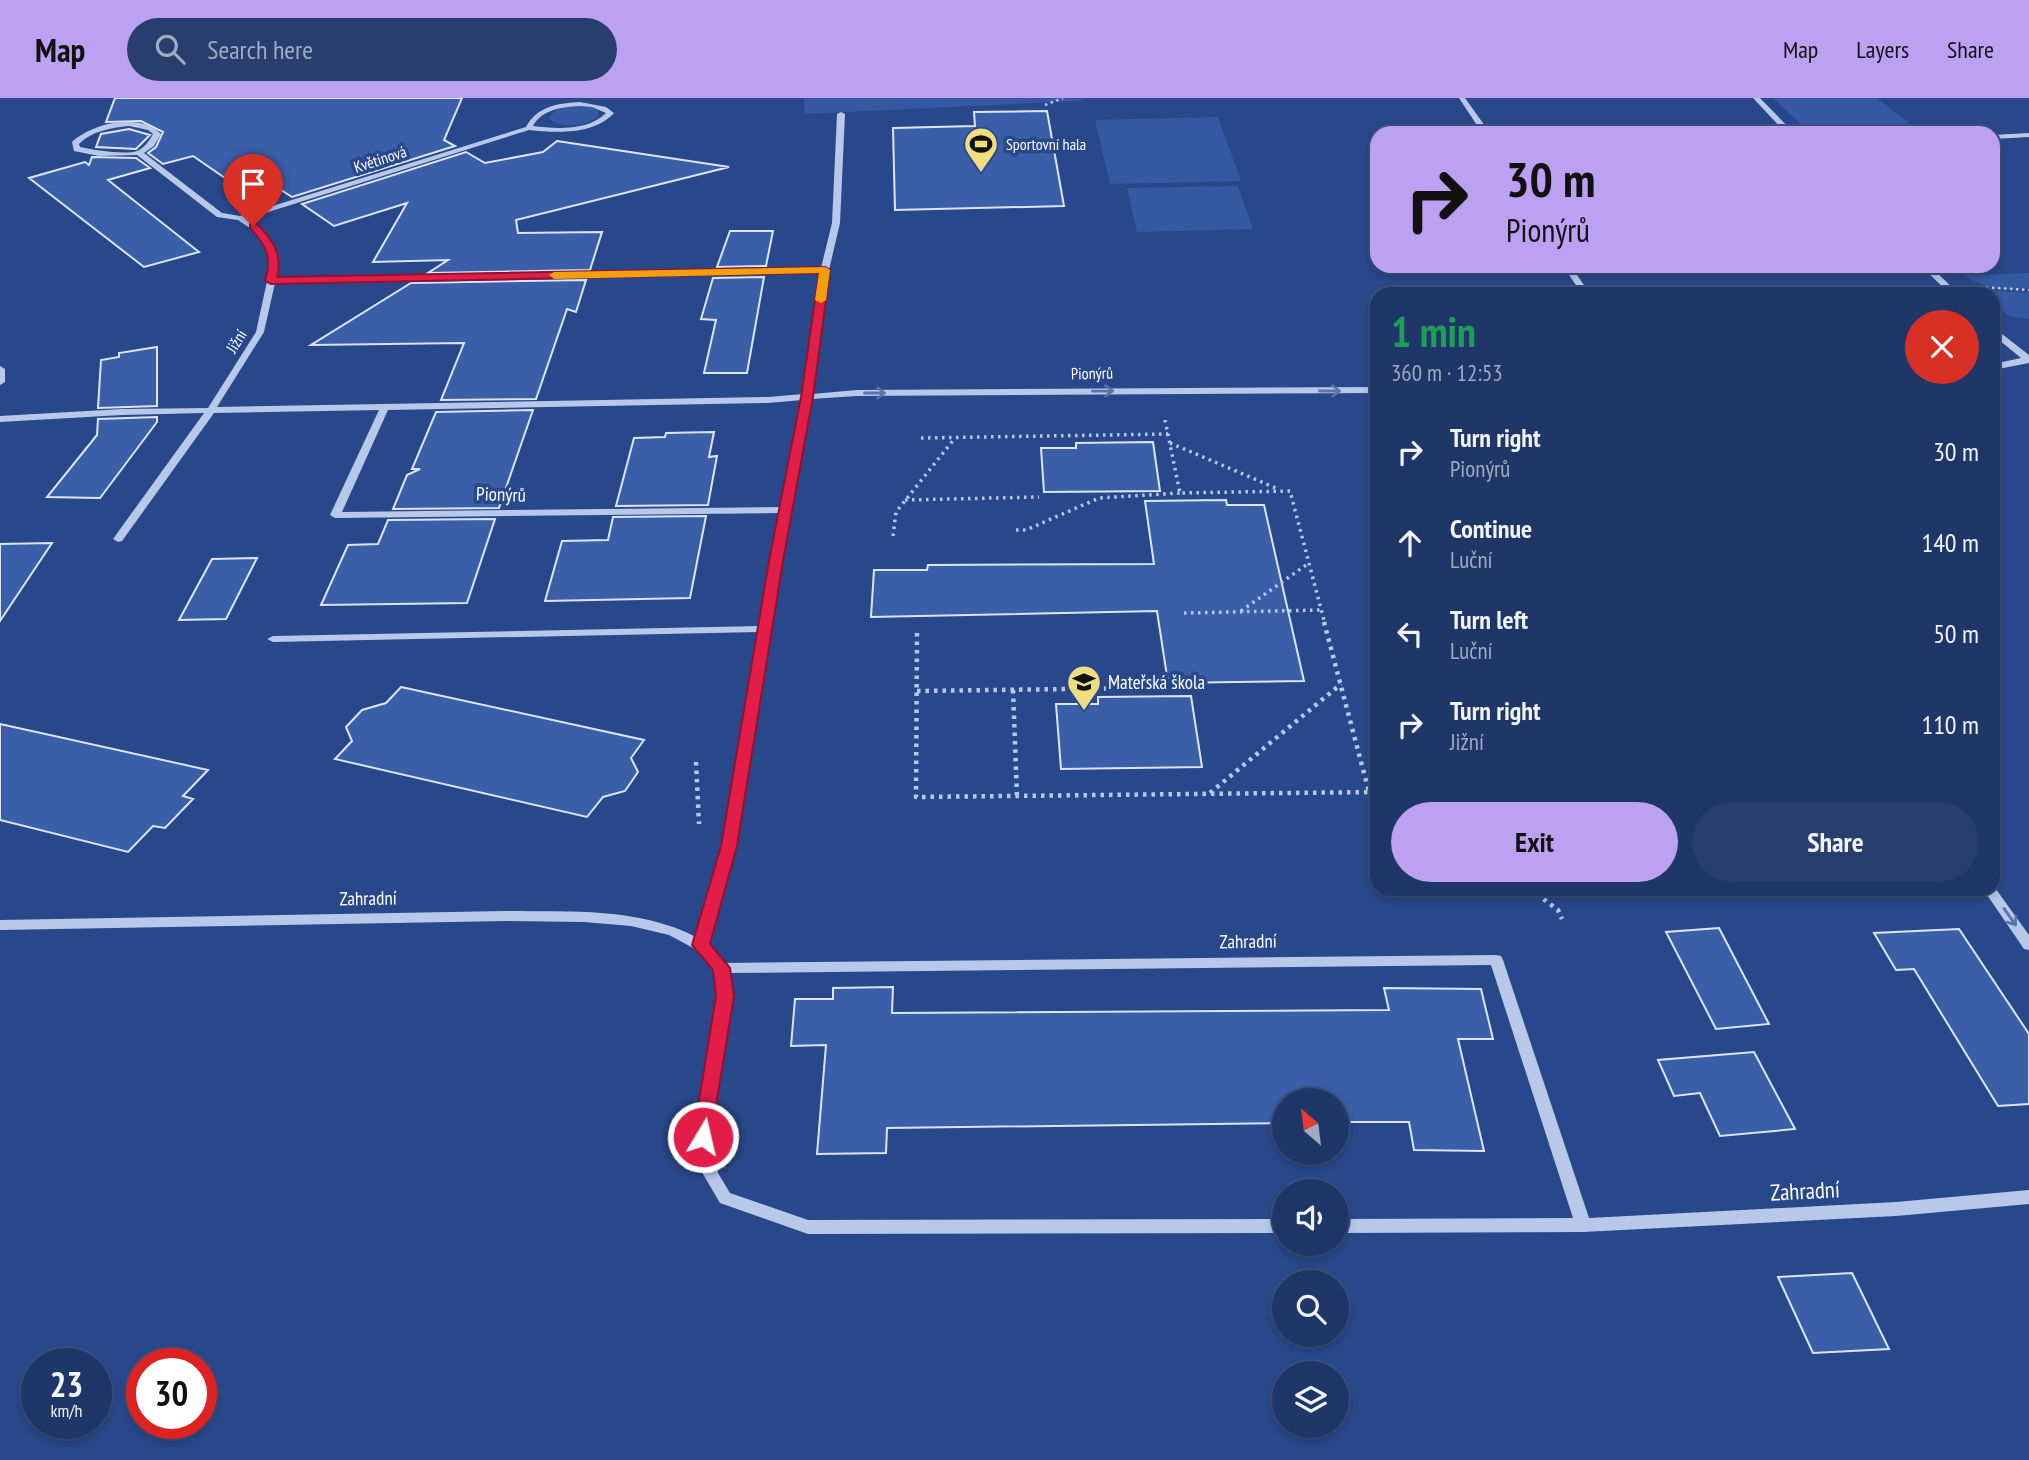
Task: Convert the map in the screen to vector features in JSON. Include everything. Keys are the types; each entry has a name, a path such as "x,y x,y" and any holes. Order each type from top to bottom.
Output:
{"street":[{"path":"1462,98 1481,126"},
{"path":"1756,98 1783,126"},
{"name":"Květinová","path":"240,218 529,128 557,130 584,126 603,120 610,113 605,106 598,103 565,102 538,113 529,128"},
{"path":"127,125 149,127 157,134 139,153 86,153 77,149 75,144 79,139 99,129 127,125"},
{"path":"2000,137 2029,135"},
{"name":"Jižní","path":"118,539 211,410 260,332 275,263 267,240 240,218 220,215 139,153"},
{"path":"271,281 825,270 807,397 785,510 729,846 700,945"},
{"path":"1932,273 1948,287"},
{"path":"2000,336 2029,359"},
{"path":"2000,365 2029,359"},
{"path":"0,369 0,382"},
{"name":"Pionýrů","path":"0,419 211,410 807,397 857,393 1370,390"},
{"name":"Pionýrů","path":"385,407 335,515 785,510"},
{"path":"273,639 765,629"},
{"path":"1995,896 2029,945"},
{"name":"Zahradní","path":"0,925 584,916 631,921 673,931 700,945 721,968 1496,960 1584,1225"},
{"path":"721,968 725,996 703,1137 711,1174 725,1198 808,1227 1272,1226"},
{"name":"Zahradní","path":"1349,1226 1584,1225 1896,1209 2029,1198"}],"lane":[{"path":"825,270 836,223 841,114"}],"path":[{"path":"1045,105 1063,98"},
{"path":"2000,288 2029,290"},
{"path":"1164,413 1180,494"},
{"path":"921,439 1168,434"},
{"path":"893,536 896,512 956,438"},
{"path":"1170,442 1282,491"},
{"path":"917,632 916,797 1369,792 1290,491 1098,498 1026,530 1016,530"},
{"path":"905,500 1039,496"},
{"path":"1240,611 1309,563"},
{"path":"1184,613 1321,610"},
{"path":"1209,793 1341,684"},
{"path":"916,691 1144,688"},
{"path":"1013,690 1017,796"},
{"path":"696,762 699,824"},
{"path":"1539,896 1558,910 1562,919"}],"shaded area":[{"path":"804,98 1091,98 1075,101 805,114"},
{"path":"1773,98 1877,98 1912,126 1803,126"},
{"path":"587,105 597,109 599,116 588,122 566,125 548,117 558,109"},
{"path":"1218,117 1241,181 1110,184 1095,120"},
{"path":"1238,186 1253,229 1137,232 1127,188"},
{"path":"1962,273 2029,273 2029,288 2000,288 1971,279"},
{"path":"2000,291 2029,293 2029,319 2009,316 2000,308"}],"building":[{"path":"115,98 462,98 444,140 455,146 292,197 281,190 254,198 193,156 163,164 148,153 156,147 163,132 141,121 106,122"},
{"path":"1047,111 1064,206 895,210 893,128 975,126 974,112"},
{"path":"129,129 150,135 136,149 96,147 101,134"},
{"path":"557,141 729,167 516,220 518,233 602,232 590,270 428,273 448,260 373,262 407,203 334,226 302,204 466,152 485,163 543,152"},
{"path":"92,157 136,158 150,168 108,180 199,252 144,267 29,178 85,162 89,165"},
{"path":"730,231 773,231 766,266 717,267"},
{"path":"764,277 747,373 704,373 716,320 701,319 713,278"},
{"path":"586,280 576,312 567,309 536,399 441,400 464,343 311,345 411,283"},
{"path":"157,347 157,406 98,408 101,360 119,357 119,353"},
{"path":"533,410 499,508 393,509 407,475 420,469 412,469 436,412"},
{"path":"157,417 157,422 100,498 47,497 97,435 98,419"},
{"path":"714,432 709,457 717,456 708,505 616,506 634,438 665,437 666,433"},
{"path":"1153,442 1160,491 1044,492 1041,448 1076,448 1076,443"},
{"path":"1226,500 1227,505 1264,505 1304,681 1168,683 1157,611 871,617 874,570 927,570 928,565 1154,564 1145,501"},
{"path":"706,516 690,598 545,601 562,541 608,540 613,517"},
{"path":"495,519 467,603 321,605 348,545 378,544 388,520"},
{"path":"52,543 0,621 0,544"},
{"path":"257,558 226,619 179,620 212,559"},
{"path":"401,687 644,740 631,758 638,772 625,791 603,797 587,817 335,759 352,741 346,727 362,710 386,703"},
{"path":"1191,696 1202,767 1061,769 1056,704 1098,704 1098,697"},
{"path":"0,724 208,770 183,796 193,799 165,828 153,826 128,852 0,820"},
{"path":"1719,928 1769,1024 1716,1029 1666,932"},
{"path":"1959,929 2029,1034 2029,1104 1998,1106 1914,969 1896,970 1874,933"},
{"path":"893,987 892,1013 1389,1010 1384,988 1481,989 1493,1039 1458,1039 1484,1151 1414,1150 1409,1122 1349,1122 1349,1088 1272,1088 1272,1123 887,1128 886,1153 817,1154 826,1045 791,1046 795,999 833,999 833,988"},
{"path":"1754,1052 1795,1129 1720,1136 1700,1093 1674,1096 1658,1060"},
{"path":"1852,1273 1889,1349 1813,1353 1778,1277"}],"slow traffic":[{"path":"554,275 825,270 821,300"}],"place":[{"name":"Sportovní hala","path":"981,174"},
{"name":"Mateřská škola","path":"1084,712"}],"route":[{"path":"253,226 267,240 275,263 271,281 825,270 807,397 776,561 729,846 700,945 721,968 725,996 703,1137"}]}
